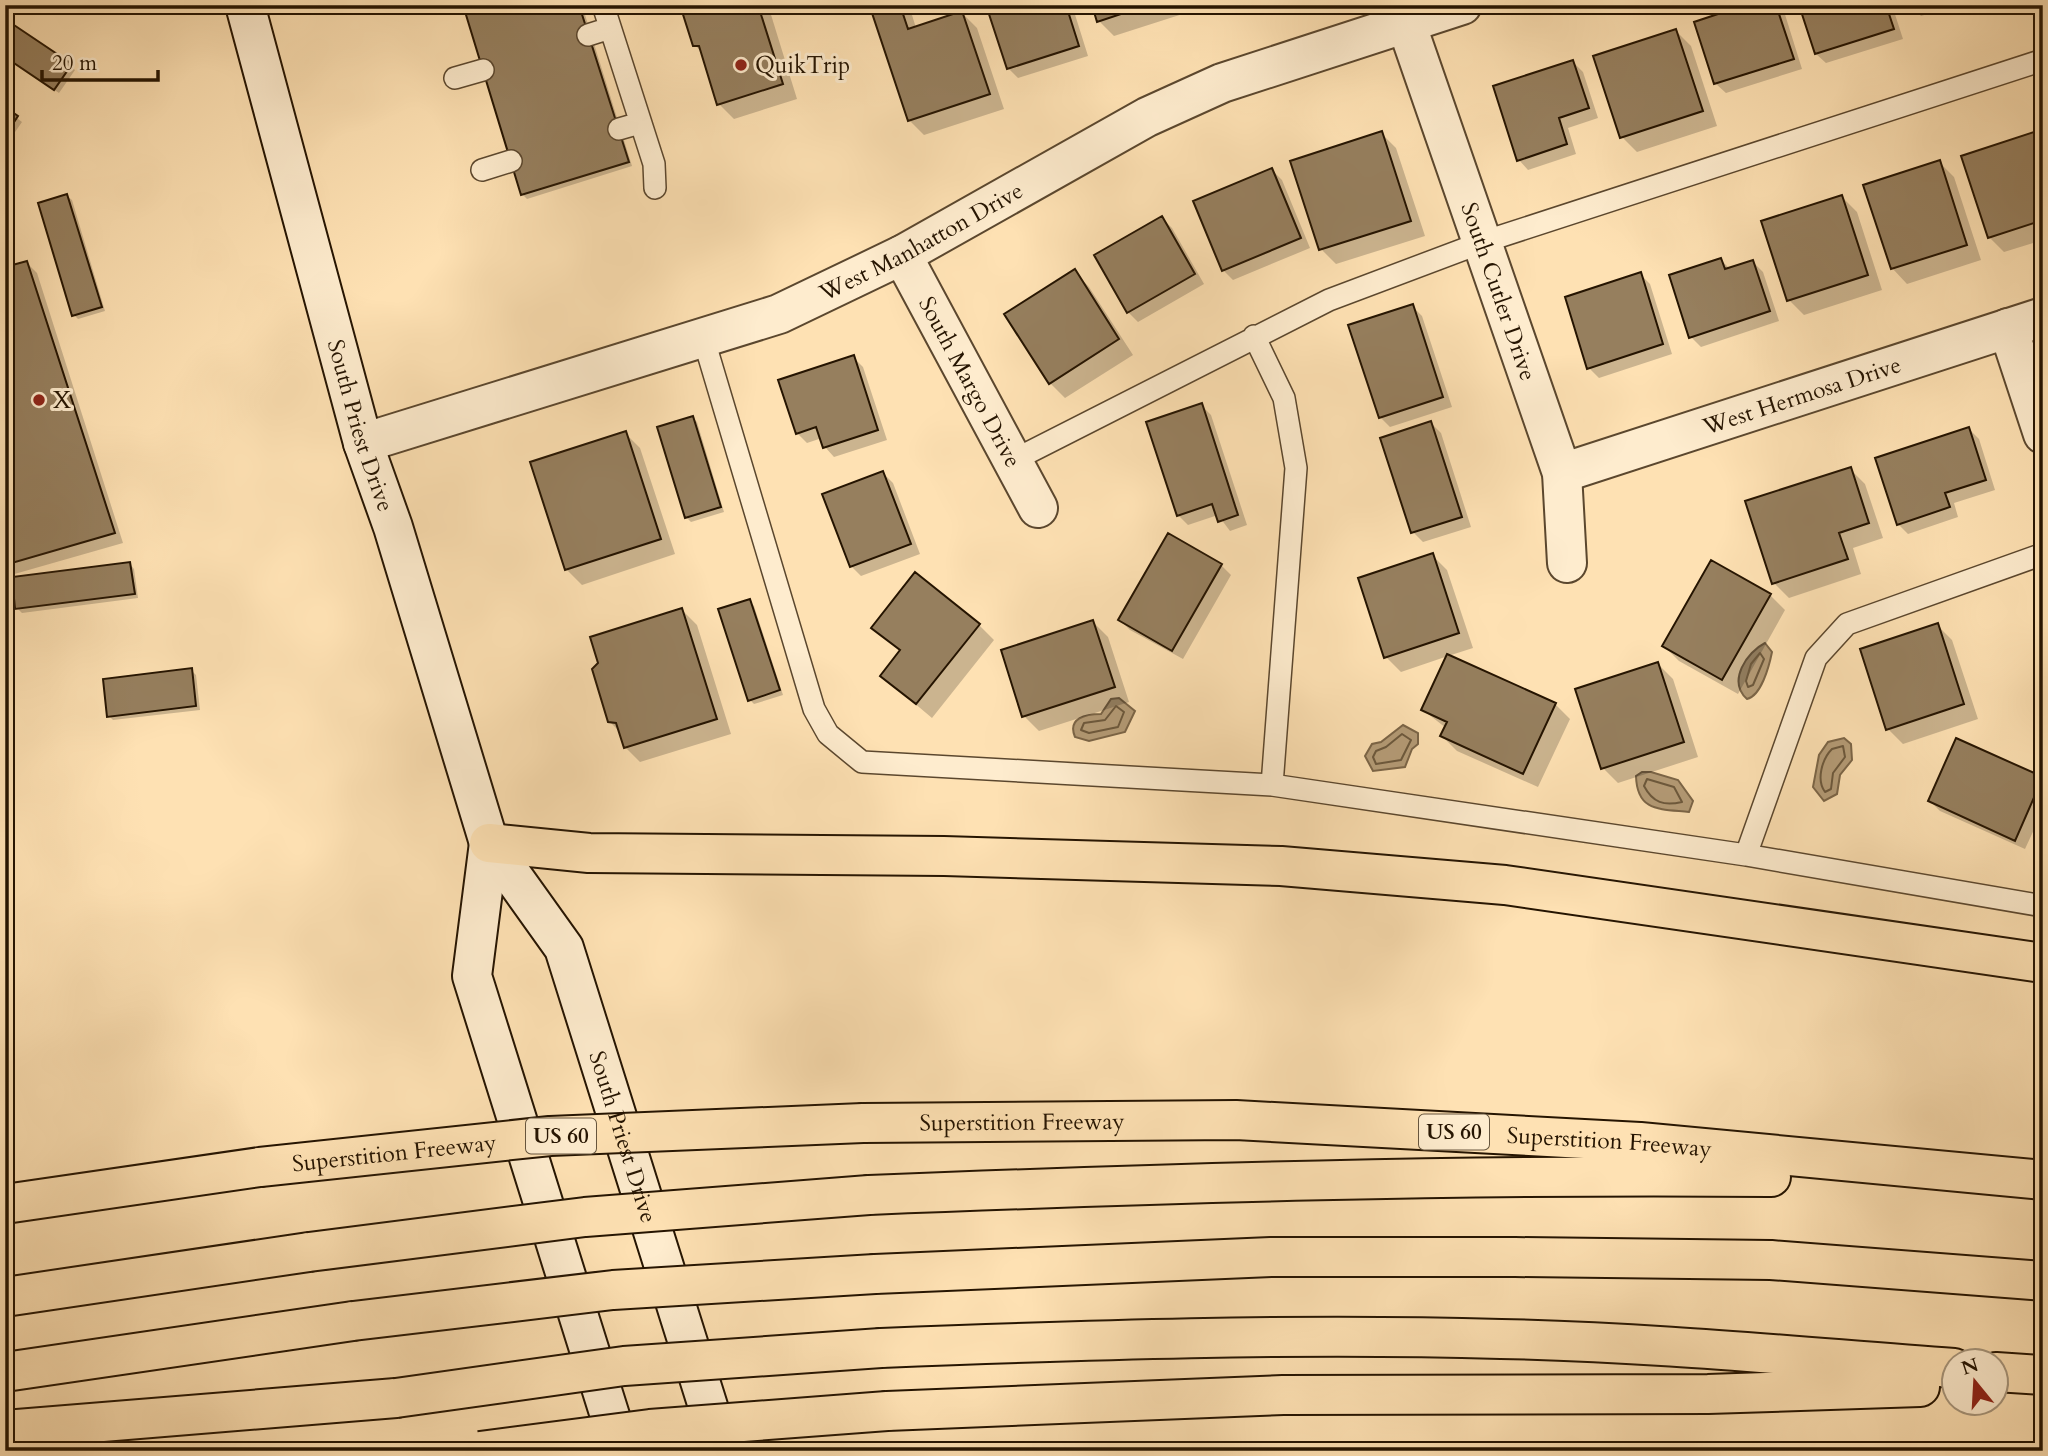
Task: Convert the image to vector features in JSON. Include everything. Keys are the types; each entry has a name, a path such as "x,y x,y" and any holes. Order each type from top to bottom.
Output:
{"highway":[{"path":"489,843 589,853 944,856 1281,866 1505,885 2043,963"},
{"name":"Superstition Freeway","path":"5,1204 260,1167 550,1136 863,1123 1236,1120 1640,1142 2043,1183"},
{"path":"5,1297 309,1252 585,1217 869,1195 1257,1180 1537,1175 2043,1183"},
{"path":"5,1372 353,1321 613,1290 875,1274 1245,1258 1514,1257 1771,1260 2043,1281"},
{"path":"35,1451 624,1366 881,1348 1266,1336 1503,1339 1713,1350 1940,1367"},
{"path":"2010,1373 2043,1375"},
{"path":"2010,1384 2043,1383"},
{"path":"480,1451 650,1429 887,1411 1283,1395 1695,1394 1940,1386"},
{"path":"5,1430 396,1398"}],"street":[{"name":"South Priest Drive","path":"245,5 363,443 393,527 489,843 564,948 722,1451"},
{"name":"West Manhatton Drive","path":"363,443 779,314 902,254 1147,117 1222,83 1462,5"},
{"name":"South Cutler Drive","path":"1406,23 1562,473 1567,563"},
{"name":"South Margo Drive","path":"902,254 1038,508"},
{"name":"West Hermosa Drive","path":"1562,473 2026,323"},
{"path":"2026,323 2043,434"},
{"name":"South Priest Drive","path":"489,843 472,976 621,1451"}],"lane":[{"path":"603,5 654,164 655,188"},
{"path":"588,35 610,27"},
{"path":"1012,461 1329,300 1483,242 2043,60"},
{"path":"455,78 484,70"},
{"path":"619,129 640,123"},
{"path":"482,170 511,161"},
{"path":"1254,336 1284,398 1296,468 1272,785"},
{"path":"703,337 814,709 828,734 862,762 1272,785 1746,855 2043,906"},
{"path":"1746,855 1816,658 1847,624 2043,554"}],"water":[{"path":"1765,643 1772,652 1766,673 1760,687 1747,699 1741,692 1739,676 1746,660"},
{"path":"1119,698 1135,711 1125,732 1089,741 1075,737 1074,725 1079,718 1101,714 1111,699"},
{"path":"1403,725 1418,733 1418,744 1412,749 1405,767 1373,771 1365,756 1372,744 1381,742"},
{"path":"1844,738 1851,744 1852,760 1840,775 1837,794 1824,801 1813,787 1819,755 1828,742"},
{"path":"1642,772 1678,780 1693,801 1689,812 1660,809 1646,802 1637,788 1636,776"}],"building":[{"path":"463,5 579,5 629,162 521,195"},
{"name":"QuikTrip","path":"680,5 758,5 783,84 717,105 699,46 693,46"},
{"path":"900,5 908,29 962,11 990,94 908,121 870,7"},
{"path":"986,5 1066,5 1079,46 1007,69"},
{"path":"1092,5 1148,5 1097,22"},
{"path":"1745,5 1776,5 1794,59 1714,84 1694,22"},
{"path":"1799,5 1886,5 1894,29 1815,54"},
{"path":"5,19 72,64 54,90 5,57"},
{"path":"1676,29 1703,111 1620,138 1593,56"},
{"path":"1573,60 1589,108 1559,118 1567,144 1517,161 1493,86"},
{"path":"5,107 18,116 5,136"},
{"path":"2043,129 2043,220 1988,238 1961,156"},
{"path":"1382,131 1411,221 1319,250 1290,161"},
{"path":"1940,160 1967,245 1891,269 1863,185"},
{"path":"1272,168 1301,238 1222,271 1193,201"},
{"path":"67,194 102,307 72,316 38,203"},
{"path":"1842,195 1868,275 1787,301 1761,221"},
{"path":"1162,216 1195,274 1127,313 1094,255"},
{"path":"1721,258 1725,269 1753,260 1770,311 1689,338 1669,275"},
{"name":"X","path":"27,261 115,533 5,565 5,267"},
{"path":"1075,269 1119,339 1049,384 1004,314"},
{"path":"1641,272 1663,344 1587,369 1565,297"},
{"path":"1413,304 1443,397 1379,418 1348,325"},
{"path":"854,355 878,430 823,448 816,427 796,434 778,380"},
{"path":"1202,403 1238,515 1218,522 1212,504 1177,516 1146,422"},
{"path":"693,416 721,507 685,518 657,427"},
{"path":"1431,421 1462,517 1411,533 1380,438"},
{"path":"1969,427 1986,480 1945,493 1950,507 1897,525 1875,458"},
{"path":"626,431 661,539 565,570 530,462"},
{"path":"1851,467 1869,523 1839,533 1848,559 1772,584 1745,501"},
{"path":"883,471 911,544 850,567 822,494"},
{"path":"1168,533 1222,564 1172,651 1118,620"},
{"path":"1433,553 1459,633 1384,658 1358,578"},
{"path":"1711,560 1771,594 1722,680 1662,646"},
{"path":"130,562 135,594 15,609 12,577"},
{"path":"915,572 980,624 916,704 880,676 900,650 871,628"},
{"path":"750,599 780,690 748,701 718,609"},
{"path":"682,608 717,719 624,748 616,723 608,722 592,669 598,663 590,637"},
{"path":"1093,620 1115,687 1022,717 1001,650"},
{"path":"1938,623 1964,704 1886,730 1860,649"},
{"path":"1447,654 1556,703 1523,774 1440,736 1447,722 1421,710"},
{"path":"1658,662 1684,742 1601,769 1575,689"},
{"path":"192,668 196,706 107,717 103,679"},
{"path":"1956,738 2043,777 2015,841 1928,801"}],"place":[{"name":"QuikTrip","path":"741,65"},
{"name":"X","path":"39,400"}]}
